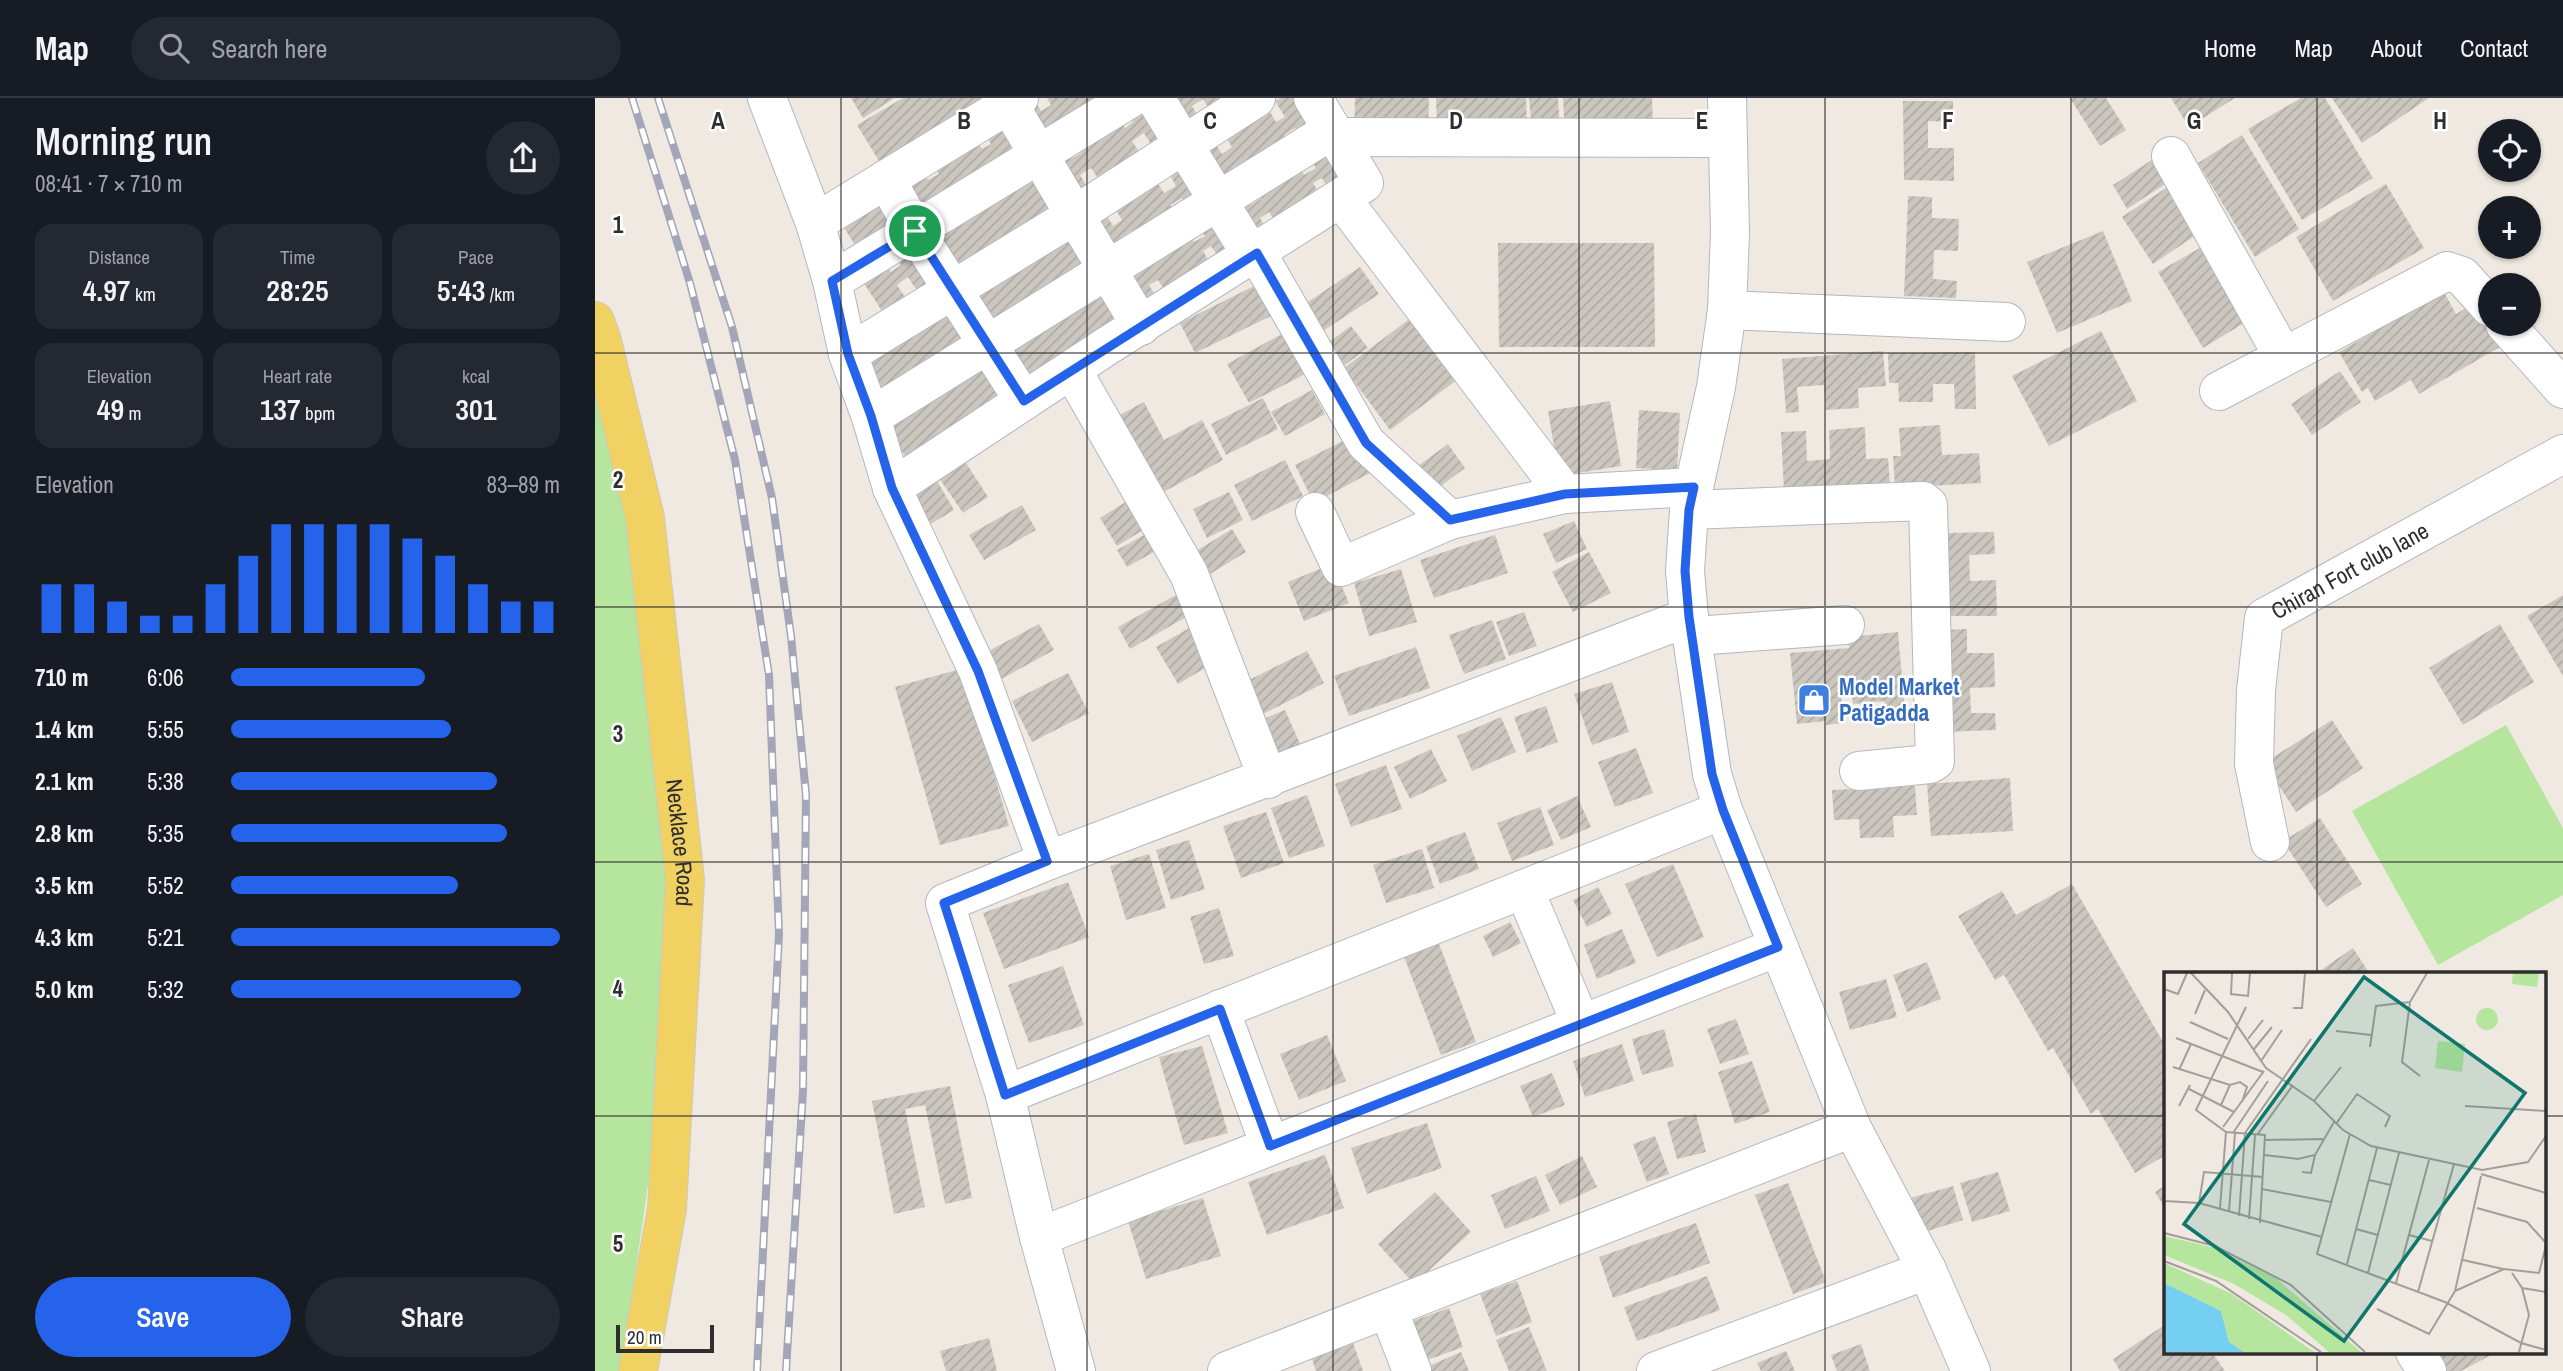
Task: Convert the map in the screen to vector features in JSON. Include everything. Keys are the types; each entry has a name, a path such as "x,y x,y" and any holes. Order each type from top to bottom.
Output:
{"main road":[{"name":"Necklace Road","path":"595,321 645,518 685,880 667,1209 638,1371"}],"street":[{"path":"767,98 815,223 832,281 848,354 871,416 892,488 978,671 1047,861"},
{"path":"832,281 1131,98"},
{"path":"1155,98 1254,255 1366,443 1450,520"},
{"path":"848,354 953,292 1256,98"},
{"path":"1727,98 1730,233 1727,310 1716,387 1692,498 1685,571 1690,628 1712,774 1723,810 1852,1128 1927,1270 1971,1371"},
{"path":"815,223 1011,100 1039,155 1141,326"},
{"path":"871,416 1217,200 1327,122 1727,138"},
{"path":"892,488 1364,183 1327,122"},
{"path":"2171,156 2283,356"},
{"path":"886,179 915,231 1024,401"},
{"path":"1342,198 1565,494"},
{"path":"2219,391 2447,271 2462,276 2478,294"},
{"path":"1727,310 2006,322"},
{"path":"2516,336 2563,389"},
{"path":"1072,370 1189,574 1268,779"},
{"name":"Chiran Fort club lane","path":"2270,842 2254,764 2256,690 2264,618 2563,454"},
{"path":"1315,512 1341,566 1450,520 1565,494 1923,501 1928,505 1935,761 1930,764 1859,771"},
{"path":"1076,1371 1039,1237 1005,1095 944,903 1047,861 1268,779 1690,628 1709,635 1845,625"},
{"path":"1005,1095 1723,810"},
{"path":"1524,889 1581,1024"},
{"path":"1039,1237 1778,947"},
{"path":"1220,1009 1270,1146"},
{"path":"1227,1371 1852,1128"},
{"path":"1656,1371 1927,1270"},
{"path":"1388,1309 1412,1371"},
{"path":"2416,1354 2427,1371"}],"green space":[{"path":"595,361 627,495 668,861 657,1123 621,1371 595,1371"},
{"path":"2506,725 2563,828 2563,895 2438,965 2352,811"}],"building":[{"path":"851,98 895,98 863,118"},
{"path":"903,98 998,98 885,171 857,125"},
{"path":"1033,98 1041,111 1051,105 1047,98 1106,98 1058,141 1014,109"},
{"path":"1138,98 1170,137 1153,148 1144,133 1132,141 1141,155 1100,181 1091,168 1080,175 1088,188 1069,199 1062,145 1070,159 1081,153 1072,139 1115,112 1125,128 1133,122 1124,107"},
{"path":"1161,98 1235,98 1211,112 1203,99 1192,106 1200,120 1181,131"},
{"path":"1281,98 1301,98 1322,132 1304,143 1295,128 1284,135 1293,150 1251,175 1243,162 1231,169 1239,182 1221,194 1195,151 1213,140 1222,154 1232,147 1223,133 1267,107 1276,122 1285,117 1275,101"},
{"path":"1355,98 1429,98 1428,134 1354,133"},
{"path":"1436,98 1526,98 1527,127 1437,130"},
{"path":"1529,98 1558,98 1560,129 1532,131"},
{"path":"1563,98 1652,98 1653,129 1565,133"},
{"path":"2070,98 2106,98 2126,130 2100,146"},
{"path":"2171,98 2235,98 2189,127"},
{"path":"2301,98 2325,98 2373,178 2302,220 2248,129"},
{"path":"2332,98 2429,98 2362,143"},
{"path":"1903,101 1953,101 1953,122 1928,121 1928,148 1954,148 1954,181 1904,180"},
{"path":"1006,113 1033,156 920,225 894,182 919,166 928,180 939,174 930,160 973,134 982,149 991,144 982,128"},
{"path":"2242,135 2299,229 2255,257 2198,163"},
{"path":"1326,137 1354,182 1332,195 1322,178 1313,183 1324,201 1279,228 1269,212 1260,218 1269,234 1249,246 1241,190 1251,205 1262,198 1259,192 1294,157 1304,175 1316,168 1305,151"},
{"path":"2158,156 2173,179 2127,209 2113,185"},
{"path":"1183,157 1211,200 1191,213 1182,198 1170,205 1180,220 1140,245 1131,231 1119,239 1128,253 1110,263 1083,220 1102,208 1113,226 1122,220 1111,202 1153,176 1164,193 1176,186 1166,168"},
{"path":"1036,161 1065,209 949,280 920,233"},
{"path":"2386,184 2424,248 2333,301 2296,237"},
{"path":"2169,186 2199,233 2153,264 2122,217"},
{"path":"887,188 912,227 863,258 838,218"},
{"path":"1908,196 1932,197 1932,218 1959,219 1958,251 1934,250 1933,279 1957,281 1956,298 1904,296"},
{"path":"1215,205 1243,250 1222,263 1211,246 1203,251 1213,268 1168,296 1158,280 1149,285 1159,302 1138,314 1131,257 1140,273 1151,266 1148,260 1183,225 1194,242 1205,236 1194,218"},
{"path":"1077,222 1106,267 989,343 960,297"},
{"path":"2103,231 2132,301 2057,333 2027,262"},
{"path":"911,239 940,283 920,295 908,277 897,285 909,303 886,317 857,273 882,257 891,272 901,265 892,251"},
{"path":"1498,243 1654,243 1655,347 1499,347"},
{"path":"2205,245 2249,320 2203,348 2158,272"},
{"path":"1360,267 1379,294 1311,339 1293,312"},
{"path":"1106,273 1134,316 1021,389 993,345"},
{"path":"1268,279 1283,310 1195,353 1180,323"},
{"path":"2444,292 2456,314 2478,301 2478,336 2500,336 2505,344 2419,394 2411,380 2375,401 2368,388 2362,392 2339,352"},
{"path":"955,299 983,343 884,404 857,360"},
{"path":"1412,317 1458,379 1390,430 1344,368"},
{"path":"1351,326 1368,348 1335,372 1318,350"},
{"path":"1289,330 1311,371 1249,403 1227,364"},
{"path":"2101,331 2137,401 2049,446 2012,376"},
{"path":"987,347 1017,394 909,462 879,415"},
{"path":"1883,351 1886,386 1858,388 1859,408 1826,410 1824,385 1797,387 1799,412 1786,413 1782,359"},
{"path":"1975,352 1976,409 1955,409 1954,384 1933,384 1933,402 1899,402 1898,383 1889,383 1888,353"},
{"path":"2340,371 2361,402 2312,435 2291,404"},
{"path":"1312,390 1325,414 1285,436 1271,412"},
{"path":"1263,398 1278,429 1226,455 1211,424"},
{"path":"1610,401 1621,466 1559,476 1548,411"},
{"path":"1144,402 1164,440 1202,420 1223,460 1154,497 1112,419"},
{"path":"1639,410 1680,413 1677,470 1636,468"},
{"path":"1940,425 1942,455 1979,453 1981,483 1895,488 1893,456 1901,456 1899,428"},
{"path":"1865,427 1866,459 1888,458 1890,484 1784,491 1781,432 1806,431 1807,461 1830,459 1829,430"},
{"path":"1351,437 1370,473 1314,503 1295,465"},
{"path":"1448,444 1465,468 1429,495 1411,471"},
{"path":"961,455 988,497 963,513 935,472"},
{"path":"1285,460 1303,496 1252,521 1234,485"},
{"path":"932,472 954,510 924,528 902,489"},
{"path":"1229,492 1243,520 1207,538 1193,509"},
{"path":"1135,496 1153,524 1117,546 1100,518"},
{"path":"1022,505 1036,530 984,560 969,535"},
{"path":"1574,521 1587,549 1556,563 1543,534"},
{"path":"1232,529 1246,552 1202,579 1188,556"},
{"path":"1153,530 1163,547 1127,567 1117,550"},
{"path":"1994,532 1995,554 1969,555 1970,581 1996,580 1997,616 1946,616 1944,533"},
{"path":"1495,535 1508,573 1434,598 1420,560"},
{"path":"1589,552 1611,593 1573,612 1552,572"},
{"path":"1332,564 1349,603 1304,621 1288,582"},
{"path":"1401,569 1417,622 1369,636 1354,583"},
{"path":"1176,595 1188,616 1130,649 1118,627"},
{"path":"2563,595 2563,676 2527,616"},
{"path":"1524,612 1537,646 1509,656 1496,622"},
{"path":"1492,620 1506,659 1464,674 1449,635"},
{"path":"1039,624 1054,650 996,682 981,655"},
{"path":"2500,624 2534,682 2463,725 2429,668"},
{"path":"1191,627 1212,664 1178,684 1156,647"},
{"path":"1967,629 1967,653 1994,653 1995,687 1970,688 1971,713 1995,713 1996,730 1942,732 1939,630"},
{"path":"1898,632 1905,714 1886,716 1884,701 1853,704 1852,695 1841,696 1843,723 1826,725 1826,721 1797,724 1790,653 1849,648 1848,637"},
{"path":"1416,647 1430,688 1349,716 1334,676"},
{"path":"1307,651 1324,683 1253,719 1237,686"},
{"path":"964,668 1009,826 940,845 895,687"},
{"path":"1068,673 1089,713 1032,742 1012,701"},
{"path":"1612,682 1629,732 1592,745 1574,694"},
{"path":"1546,706 1558,742 1527,753 1514,717"},
{"path":"1285,710 1305,755 1275,769 1254,723"},
{"path":"1501,717 1516,752 1472,771 1457,736"},
{"path":"2332,720 2363,768 2296,812 2264,763"},
{"path":"1636,748 1653,793 1615,807 1598,762"},
{"path":"1431,749 1447,781 1410,799 1394,767"},
{"path":"1386,765 1402,809 1351,827 1335,784"},
{"path":"2010,778 2013,831 1931,836 1927,784"},
{"path":"1915,786 1917,815 1893,816 1894,837 1860,838 1859,819 1834,820 1832,790"},
{"path":"1307,795 1325,846 1289,858 1271,808"},
{"path":"1577,796 1591,827 1561,840 1547,810"},
{"path":"1540,807 1554,845 1512,861 1497,823"},
{"path":"1266,812 1284,863 1241,878 1223,826"},
{"path":"2320,818 2362,884 2326,907 2283,841"},
{"path":"1465,832 1479,869 1440,884 1426,846"},
{"path":"1189,840 1205,889 1171,900 1156,850"},
{"path":"1422,849 1434,888 1386,903 1373,865"},
{"path":"1149,854 1166,908 1126,920 1110,866"},
{"path":"1673,864 1704,937 1657,957 1625,884"},
{"path":"1068,882 1089,937 1004,969 983,913"},
{"path":"2072,884 2164,1044 2164,1156 2135,1173 2098,1109 2091,1114 2053,1048 2048,1051 2004,975 1995,980 1958,916 2002,891 2016,915"},
{"path":"1598,887 1612,914 1587,927 1573,900"},
{"path":"1219,908 1234,956 1204,964 1190,917"},
{"path":"1510,922 1521,943 1493,957 1483,936"},
{"path":"1622,929 1636,963 1597,979 1584,945"},
{"path":"1438,941 1476,1042 1441,1055 1403,954"},
{"path":"2353,948 2369,972 2318,972"},
{"path":"1927,962 1941,999 1907,1012 1893,975"},
{"path":"1063,966 1084,1025 1029,1043 1008,985"},
{"path":"1886,979 1897,1017 1850,1030 1839,992"},
{"path":"1736,1019 1749,1054 1720,1064 1707,1029"},
{"path":"1664,1029 1674,1066 1642,1075 1632,1039"},
{"path":"1327,1035 1346,1081 1299,1100 1280,1054"},
{"path":"1622,1044 1634,1081 1585,1097 1573,1061"},
{"path":"1202,1046 1228,1133 1184,1145 1159,1057"},
{"path":"1752,1061 1770,1112 1735,1124 1718,1072"},
{"path":"1552,1073 1565,1105 1533,1117 1520,1086"},
{"path":"950,1086 972,1198 945,1204 925,1105 905,1109 925,1207 894,1214 872,1101"},
{"path":"1696,1114 1706,1152 1677,1159 1667,1122"},
{"path":"1427,1123 1442,1168 1367,1194 1351,1148"},
{"path":"1655,1136 1669,1174 1647,1182 1633,1144"},
{"path":"1325,1155 1344,1208 1267,1235 1248,1182"},
{"path":"1582,1156 1597,1187 1560,1205 1545,1175"},
{"path":"1998,1172 2010,1211 1972,1222 1960,1183"},
{"path":"1536,1176 1550,1211 1505,1229 1491,1195"},
{"path":"1788,1183 1826,1282 1793,1294 1755,1195"},
{"path":"1953,1186 1963,1220 1918,1234 1907,1199"},
{"path":"2164,1186 2164,1207 2155,1192"},
{"path":"1435,1192 1471,1232 1414,1284 1378,1244"},
{"path":"1203,1198 1221,1256 1146,1279 1128,1221"},
{"path":"1696,1223 1710,1263 1613,1298 1599,1257"},
{"path":"1707,1276 1720,1310 1637,1341 1624,1307"},
{"path":"1517,1281 1532,1322 1496,1336 1480,1294"},
{"path":"1449,1308 1463,1347 1422,1362 1407,1323"},
{"path":"2164,1325 2164,1354 2213,1354 2225,1371 2120,1371 2113,1359"},
{"path":"1529,1327 1547,1371 1509,1371 1496,1340"},
{"path":"989,1338 997,1371 946,1371 940,1351"},
{"path":"1353,1343 1363,1371 1316,1371 1312,1359"},
{"path":"1861,1344 1870,1371 1837,1371 1831,1355"},
{"path":"1786,1351 1795,1371 1761,1371 1757,1363"},
{"path":"1461,1352 1469,1371 1425,1371 1424,1368"},
{"path":"2426,1354 2493,1354 2461,1371 2435,1371"}],"railway":[{"path":"632,98 690,283 735,460 769,675 779,934 757,1371"},
{"path":"658,98 732,327 772,498 791,636 806,795 803,1090 786,1371"}],"place":[{"name":"Model Market Patigadda","path":"1814,700"}],"route":[{"path":"915,231 1024,401 1257,253 1366,443 1450,520 1565,494 1694,487 1689,510 1685,571 1712,774 1723,810 1778,947 1270,1146 1220,1009 1005,1095 944,903 1047,861 978,671 892,488 871,416 848,354 832,281 915,231"}]}
